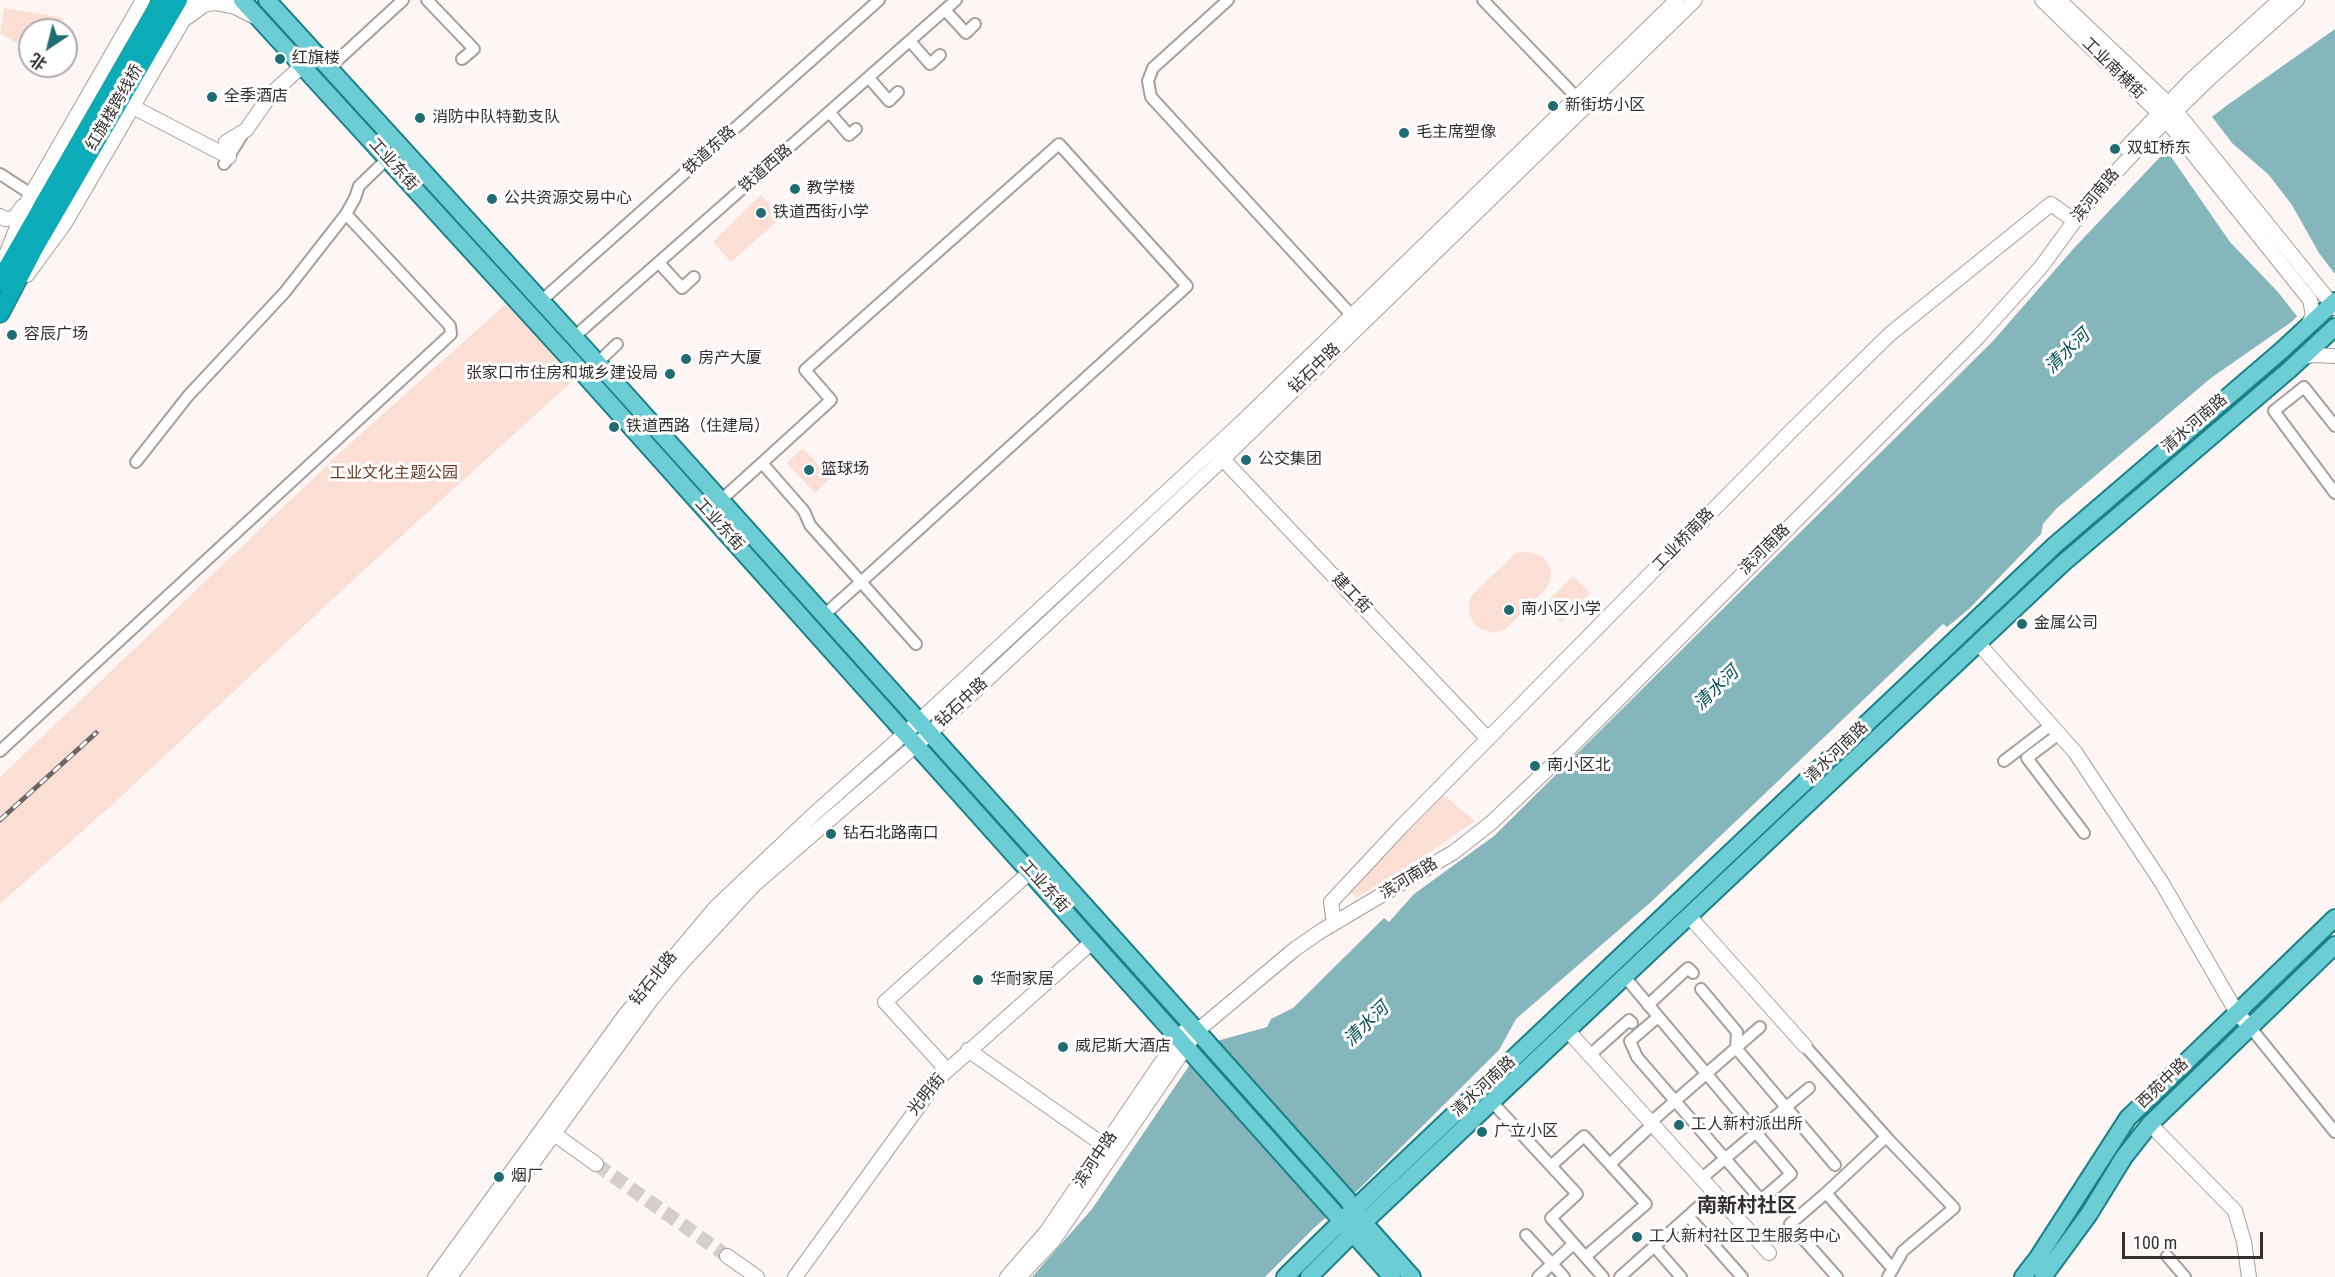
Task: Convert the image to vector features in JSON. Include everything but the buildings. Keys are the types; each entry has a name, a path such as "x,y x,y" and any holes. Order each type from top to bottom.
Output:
{"highway":[{"name":"红旗楼跨线桥","path":"38,205 162,0"},
{"name":"红旗楼跨线桥","path":"38,205 178,0"},
{"path":"0,281 38,205"},
{"path":"0,313 38,205"}],"main road":[{"path":"0,313 65,223 195,0"},
{"name":"工业东街","path":"242,0 581,371 1185,1046 1353,1215"},
{"name":"工业东街","path":"267,0 597,363 1199,1033 1353,1215"},
{"name":"钻石中路","path":"1581,102 1677,0"},
{"name":"钻石中路","path":"924,727 1218,454 1581,102 1695,0"},
{"name":"工业南横街","path":"2042,0 2167,111"},
{"name":"工业南横街","path":"2060,0 2167,111 2315,295 2332,304 2335,328"},
{"name":"滨河南路","path":"1185,1046 1295,949 1334,920 1485,821 1516,793 2000,305 2072,219 2089,190 2280,0"},
{"name":"滨河南路","path":"2167,111 2298,0"},
{"path":"0,270 9,248 38,205 139,3"},
{"path":"180,25 204,5 215,3 235,7 259,19"},
{"path":"225,142 246,130 272,93 302,66"},
{"path":"133,107 226,161"},
{"path":"156,119 165,116 171,118"},
{"path":"364,134 377,121"},
{"path":"405,179 419,167"},
{"name":"工业桥南路","path":"1334,920 1331,902 1402,825 1783,439 1890,334 2051,204 2072,219"},
{"path":"0,216 5,219 14,218 38,205"},
{"path":"0,225 3,227 9,248"},
{"path":"2307,327 2313,315 2315,295"},
{"name":"清水河南路","path":"1353,1215 2055,545 2332,304"},
{"name":"清水河南路","path":"1353,1215 1384,1203 2096,533 2335,328"},
{"path":"2301,358 2313,355 2335,356"},
{"name":"建工街","path":"1218,454 1488,739"},
{"path":"1978,642 2075,752 2162,883 2236,1013 2250,1027"},
{"name":"钻石北路","path":"450,1277 651,1000 714,926 754,885 924,727"},
{"name":"钻石北路","path":"435,1277 625,1015 693,932 813,814 911,739"},
{"path":"947,1070 885,1002 1030,872"},
{"path":"1689,916 1805,1046"},
{"name":"西苑中路","path":"2023,1277 2128,1118 2335,918"},
{"name":"光明街","path":"795,1277 904,1125 947,1070 1092,942"},
{"name":"西苑中路","path":"2043,1277 2089,1214 2124,1157 2150,1124 2335,945"},
{"path":"1568,1031 1769,1253"},
{"name":"滨河中路","path":"1007,1277 1047,1231 1105,1146 1185,1046"},
{"name":"滨河中路","path":"1019,1277 1053,1241 1185,1046"},
{"path":"968,1050 1105,1146"},
{"path":"2150,1124 2235,1210 2250,1277"},
{"path":"554,1134 596,1164"},
{"path":"1384,1203 1377,1225 1378,1250 1386,1275"},
{"path":"1285,1277 1334,1229 1336,1217 1353,1215"},
{"path":"1309,1277 1339,1248 1353,1215"},
{"path":"1353,1215 1378,1250 1412,1277"},
{"path":"1339,1248 1347,1245 1378,1250"},
{"path":"727,1256 757,1277"}],"street":[{"path":"329,68 403,0"},
{"path":"427,0 474,49 462,59"},
{"name":"铁道东路","path":"541,302 879,0"},
{"name":"铁道西路","path":"574,338 956,0"},
{"path":"1228,0 1153,68 1148,81 1150,97 1356,320"},
{"path":"1483,0 1581,102"},
{"path":"945,10 966,33 975,24"},
{"path":"910,41 930,64 940,55"},
{"path":"868,78 889,100 898,92"},
{"path":"830,113 849,135 856,129"},
{"path":"226,161 246,130"},
{"path":"720,500 831,400 805,370 1059,144 1188,286 824,615"},
{"path":"136,462 188,396 270,310 346,214 359,186 387,159"},
{"path":"0,174 38,205"},
{"path":"0,751 452,334 450,326 346,214"},
{"path":"659,263 682,288 694,277"},
{"path":"597,363 617,344"},
{"path":"2335,426 2304,387 2274,411 2335,492"},
{"path":"762,462 804,510 810,525 916,644"},
{"path":"2004,761 2055,730"},
{"path":"2055,730 2027,758 2084,833"},
{"path":"1648,1005 1688,968 1693,973"},
{"path":"1625,977 1791,1174 1761,1200 1637,1057 1630,1041 1658,1017"},
{"path":"1701,989 1737,1032 1736,1048 1835,1165"},
{"path":"1590,1055 1629,1020 1632,1023"},
{"path":"1610,1164 1675,1101 1760,1027"},
{"path":"2250,1027 2335,1132"},
{"path":"1805,1046 1886,1137 1954,1208 1903,1251 1890,1273 1826,1193"},
{"path":"1702,1178 1809,1088"},
{"path":"1492,1102 1577,1194 1551,1218 1603,1277"},
{"path":"1551,1166 1584,1136 1646,1204 1585,1257"},
{"path":"1837,1277 1790,1224 1886,1137"},
{"path":"1620,1277 1715,1192"},
{"path":"1688,1216 1742,1277"},
{"path":"1526,1235 1564,1277"},
{"path":"1654,1246 1681,1277"},
{"path":"1538,1277 1570,1248"},
{"path":"2167,1256 2185,1277"}],"green space":[{"path":"4,8 62,18 18,18 18,44 0,33"},
{"path":"761,195 781,218 731,262 713,242"},
{"name":"工业文化主题公园","path":"507,303 575,379 364,570 113,804 0,904 0,777 342,451"},
{"name":"篮球场","path":"803,448 830,478 815,493 787,463"},
{"path":"1528,552 1542,556 1548,564 1551,571 1546,589 1506,629 1493,633 1475,625 1469,614 1469,601 1473,594 1516,553"},
{"path":"1573,576 1590,593 1561,622 1544,605"},
{"path":"1444,795 1475,821 1356,898 1350,891"}],"water":[{"name":"清水河","path":"2335,29 2335,282 2290,323 2211,378 2056,509 2043,524 2041,534 1969,609 1947,627 1943,624 1651,902 1516,1019 1499,1050 1355,1193 1315,1227 1265,1277 1032,1277 1092,1209 1191,1063 1217,1041 1267,1027 1271,1019 1293,1008 1384,918 1389,922 1414,894 1494,836 1993,341 2075,247 2161,156 2226,106"}],"pier":[{"path":"2210,114 2232,143 2269,175 2292,205 2319,253 2335,274 2335,286 2299,319 2278,292 2230,242 2165,148"}],"tunnel":[{"path":"596,1164 727,1256"}],"railway":[{"path":"0,820 96,733"}],"place":[{"name":"红旗楼","path":"280,59"},
{"name":"全季酒店","path":"212,97"},
{"name":"新街坊小区","path":"1553,106"},
{"name":"消防中队特勤支队","path":"420,118"},
{"name":"毛主席塑像","path":"1404,133"},
{"name":"双虹桥东","path":"2115,149"},
{"name":"教学楼","path":"795,189"},
{"name":"公共资源交易中心","path":"492,199"},
{"name":"铁道西街小学","path":"761,213"},
{"name":"容辰广场","path":"12,335"},
{"name":"房产大厦","path":"686,359"},
{"name":"张家口市住房和城乡建设局","path":"670,374"},
{"name":"铁道西路（住建局）","path":"614,427"},
{"name":"公交集团","path":"1246,460"},
{"name":"篮球场","path":"809,470"},
{"name":"南小区小学","path":"1509,610"},
{"name":"金属公司","path":"2022,624"},
{"name":"南小区北","path":"1535,766"},
{"name":"钻石北路南口","path":"831,834"},
{"name":"华耐家居","path":"978,980"},
{"name":"威尼斯大酒店","path":"1063,1047"},
{"name":"工人新村派出所","path":"1679,1125"},
{"name":"广立小区","path":"1482,1132"},
{"name":"烟厂","path":"499,1177"},
{"name":"工人新村社区卫生服务中心","path":"1637,1237"}],"district":[{"name":"南新村社区","path":"1747,1207"}]}
